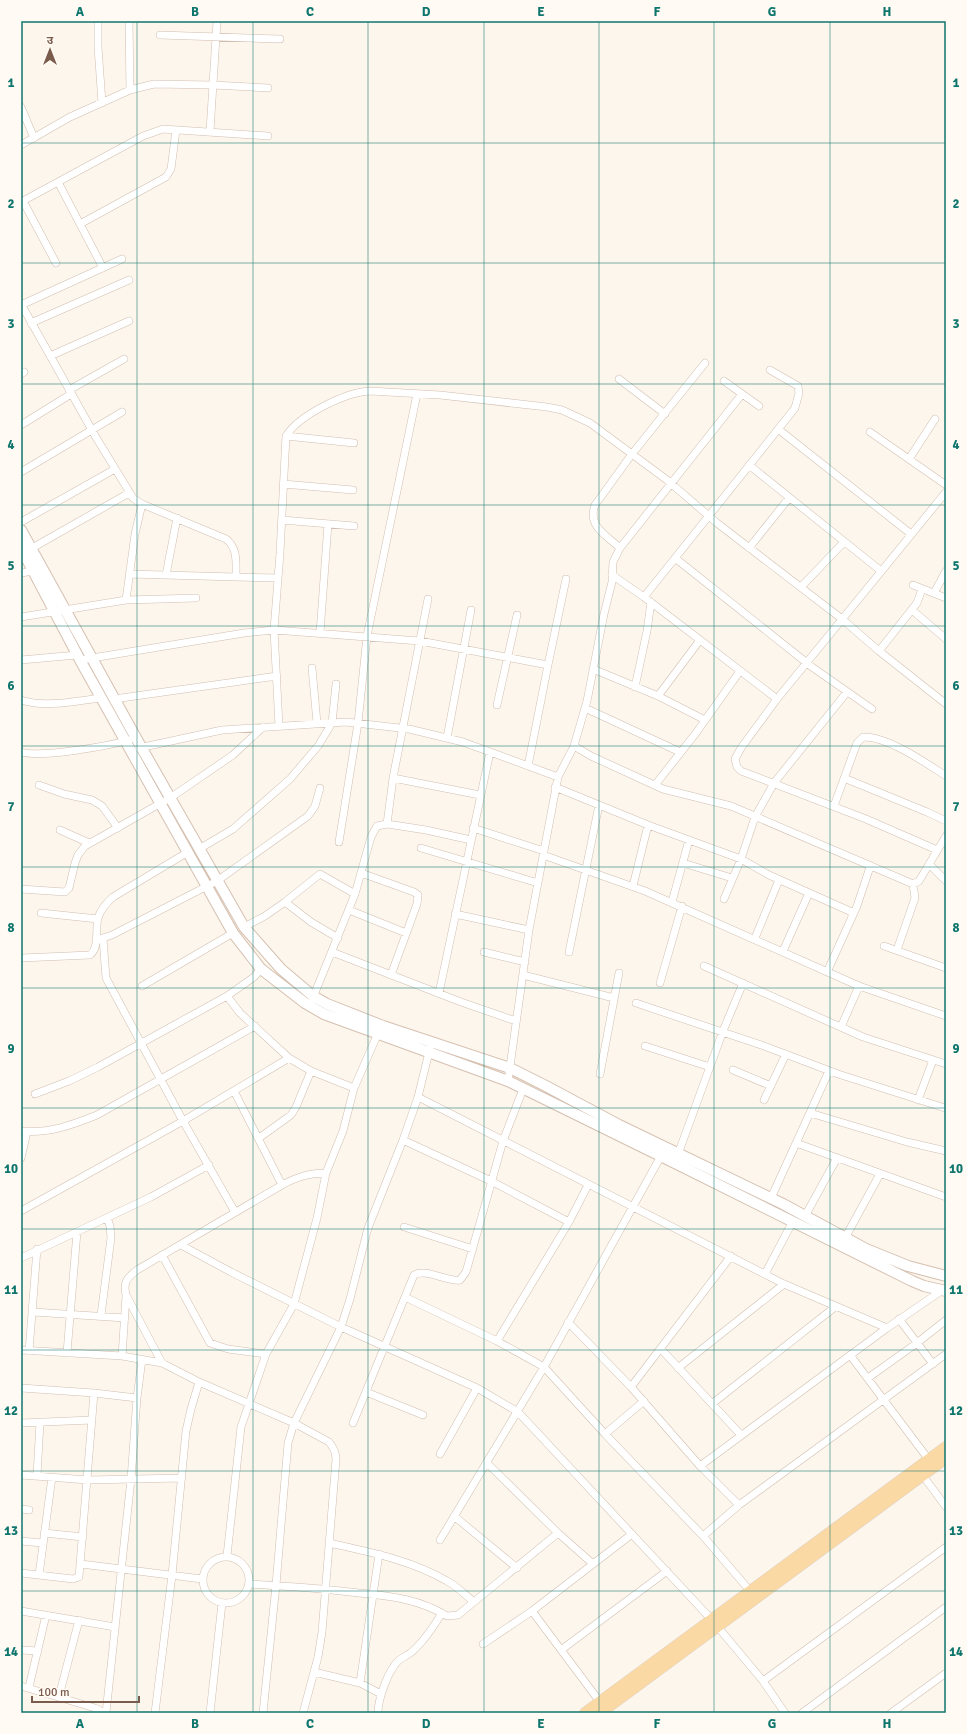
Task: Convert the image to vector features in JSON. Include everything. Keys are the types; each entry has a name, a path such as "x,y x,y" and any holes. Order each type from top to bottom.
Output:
{"main road":[{"path":"594,1710 715,1623 920,1471 929,1460 946,1447"},
{"path":"715,1623 751,1592 920,1471 946,1458"}],"street":[{"path":"98,21 98,47 102,103"},
{"path":"129,21 130,90"},
{"path":"210,131 217,21"},
{"path":"160,35 280,39"},
{"path":"21,145 70,117 130,90 154,84 268,88"},
{"path":"21,107 34,138"},
{"path":"56,263 22,202 143,136 157,130 210,131 268,136"},
{"path":"80,224 166,177 171,169 176,130"},
{"path":"58,182 103,268"},
{"path":"122,259 21,304 129,493 142,504 226,539 232,543 235,550 236,577"},
{"path":"21,321 30,320 128,280"},
{"path":"50,356 129,320"},
{"path":"21,425 70,392 124,359"},
{"path":"620,548 595,525 592,513 595,505 632,454 705,363"},
{"path":"644,597 795,408 799,388 796,384 770,370"},
{"path":"619,379 665,414"},
{"path":"724,381 759,406"},
{"path":"279,726 274,630 286,436 290,429 301,420 328,404 358,392 370,391 417,394 547,407 562,410 590,423 671,484 708,516 842,619 879,651 946,704"},
{"path":"339,842 358,723 367,636 417,394"},
{"path":"508,1081 529,930 555,787 558,777 574,746 585,708 612,576 613,562 620,548 742,394"},
{"path":"21,472 122,412"},
{"path":"909,459 935,419"},
{"path":"778,429 911,534"},
{"path":"870,432 946,485"},
{"path":"286,436 354,442"},
{"path":"749,465 881,571"},
{"path":"21,522 115,469"},
{"path":"283,484 353,490"},
{"path":"937,850 834,806 741,770 737,767 735,759 741,748 777,699 946,492"},
{"path":"25,550 129,493"},
{"path":"750,548 789,498"},
{"path":"126,600 135,534 142,504"},
{"path":"166,575 177,518"},
{"path":"282,520 354,526"},
{"path":"320,633 328,524"},
{"path":"21,530 25,550 33,571 55,613 233,933 261,969 312,1001"},
{"path":"800,587 844,542"},
{"path":"25,550 65,610 141,748 244,927 324,1014 380,1029 430,1047 508,1081 912,1281 944,1290"},
{"path":"675,558 807,663 872,709"},
{"path":"21,572 33,571"},
{"path":"934,593 946,571"},
{"path":"129,574 278,578"},
{"path":"612,576 651,602 777,699"},
{"path":"528,766 566,579"},
{"path":"913,585 946,598"},
{"path":"879,651 917,603 922,589"},
{"path":"21,617 55,613 126,600 196,598"},
{"path":"387,824 393,778 404,728 428,599"},
{"path":"635,687 647,631 651,602"},
{"path":"448,738 470,610"},
{"path":"912,610 946,639"},
{"path":"497,705 516,615"},
{"path":"21,660 91,657 244,633 274,630 420,641 548,665"},
{"path":"658,696 700,640"},
{"path":"312,668 317,723"},
{"path":"593,669 658,696 705,720"},
{"path":"655,785 705,720 740,671"},
{"path":"114,699 277,676"},
{"path":"199,849 233,829 290,779 318,746 332,723 336,684"},
{"path":"724,899 755,817 774,783 846,692"},
{"path":"21,700 48,704 101,698"},
{"path":"585,708 680,752"},
{"path":"131,750 222,730 346,722 404,728 448,738 463,742 558,777"},
{"path":"21,888 65,892 69,888 78,855 89,843 170,798 233,755 263,727"},
{"path":"834,806 857,743 863,737 878,739 915,756 946,776"},
{"path":"21,752 65,752 136,738"},
{"path":"574,746 591,756 662,789 731,806 913,884 919,881 946,836"},
{"path":"439,993 470,840 490,752"},
{"path":"393,778 480,796"},
{"path":"844,778 946,821"},
{"path":"40,785 64,794 92,800 102,806 118,828"},
{"path":"555,787 648,825 740,859 779,880 854,912"},
{"path":"21,958 90,955 94,951 100,939 217,881 308,816 315,806 320,788"},
{"path":"569,952 587,870 599,805"},
{"path":"312,1001 355,894 375,828 377,826 387,824 426,830 470,840"},
{"path":"633,886 648,825"},
{"path":"473,828 633,886 784,951 859,986 946,1016"},
{"path":"60,830 89,843"},
{"path":"672,902 689,840"},
{"path":"421,848 538,883"},
{"path":"188,852 113,897 104,905 98,920 100,939 106,978 183,1121 235,1212"},
{"path":"683,863 732,878"},
{"path":"929,864 946,881"},
{"path":"827,972 854,912 870,866"},
{"path":"361,873 414,892 418,895 417,904 391,975"},
{"path":"244,927 265,916 320,874 355,894"},
{"path":"754,938 779,880"},
{"path":"897,950 915,898 913,884"},
{"path":"784,951 809,893"},
{"path":"285,902 311,922 338,938"},
{"path":"660,983 682,906"},
{"path":"349,910 406,933"},
{"path":"41,913 98,920"},
{"path":"455,914 529,930"},
{"path":"142,986 233,933"},
{"path":"884,946 946,968"},
{"path":"332,952 516,1021"},
{"path":"484,952 525,962"},
{"path":"704,966 863,1037 946,1064"},
{"path":"35,1094 69,1081 98,1067 227,996 254,977 261,969"},
{"path":"600,1074 619,973"},
{"path":"523,975 614,998"},
{"path":"675,1163 723,1031 743,983"},
{"path":"841,1027 859,986"},
{"path":"227,996 240,1013 289,1058 311,1071 354,1088"},
{"path":"636,1003 723,1031 830,1071 945,1108"},
{"path":"21,1158 24,1131 41,1132 74,1125 97,1115 255,1026"},
{"path":"227,1556 241,1427 266,1354 294,1304 317,1218 326,1173 343,1131 354,1088 380,1029"},
{"path":"645,1046 710,1067"},
{"path":"430,1047 510,1068 620,1125 771,1198 866,1249 908,1266 946,1276"},
{"path":"263,1713 288,1443 294,1423 341,1327 350,1299 368,1228 403,1140 418,1097 430,1047"},
{"path":"764,1100 786,1054"},
{"path":"21,1211 183,1121 289,1058"},
{"path":"918,1100 933,1060"},
{"path":"733,1070 771,1086"},
{"path":"259,1138 291,1115 296,1107 311,1071"},
{"path":"771,1198 830,1071"},
{"path":"353,1423 411,1279 417,1273 422,1272 454,1281 460,1280 466,1272 503,1141 523,1089"},
{"path":"234,1091 282,1184"},
{"path":"418,1097 588,1185 634,1206 784,1284 887,1328"},
{"path":"810,1113 907,1142 946,1151"},
{"path":"403,1140 491,1181 569,1222"},
{"path":"796,1143 946,1198"},
{"path":"440,1540 544,1367 661,1156"},
{"path":"805,1216 837,1158"},
{"path":"21,1258 37,1249 107,1218 208,1165"},
{"path":"162,1363 126,1295 124,1287 125,1281 162,1255 282,1184 302,1175 326,1173"},
{"path":"845,1238 880,1174"},
{"path":"497,1341 569,1222 588,1185"},
{"path":"101,1315 111,1238 110,1226 107,1218"},
{"path":"765,1274 792,1221"},
{"path":"404,1227 473,1249"},
{"path":"67,1353 77,1232"},
{"path":"180,1245 341,1327 477,1388 518,1412 715,1623 762,1681 785,1713"},
{"path":"29,1351 37,1249"},
{"path":"162,1255 210,1343 228,1349 266,1354"},
{"path":"632,1387 731,1256"},
{"path":"678,1368 784,1284"},
{"path":"700,1466 899,1319 944,1290"},
{"path":"122,1356 126,1295"},
{"path":"405,1297 497,1341 544,1367 605,1434 704,1536 751,1592"},
{"path":"713,1403 835,1307"},
{"path":"33,1312 101,1315 125,1318"},
{"path":"899,1319 933,1364"},
{"path":"868,1378 946,1320"},
{"path":"568,1322 632,1387 700,1466 739,1505"},
{"path":"661,1349 713,1403 741,1435"},
{"path":"21,1350 122,1356 162,1363 199,1382 294,1423 329,1442 336,1452 322,1632 314,1672 303,1713"},
{"path":"704,1536 739,1505 946,1354"},
{"path":"850,1355 884,1398 929,1460"},
{"path":"21,1686 60,1696 105,1713 131,1479 137,1398 142,1359"},
{"path":"155,1713 172,1575 186,1431 199,1382"},
{"path":"21,1388 94,1393 137,1398"},
{"path":"440,1454 477,1388"},
{"path":"366,1392 423,1415"},
{"path":"21,1573 76,1578 80,1574 94,1393"},
{"path":"605,1434 644,1401"},
{"path":"21,1423 92,1420"},
{"path":"37,1476 40,1422"},
{"path":"487,1463 558,1533 594,1564"},
{"path":"920,1471 946,1507"},
{"path":"21,1475 88,1480 182,1478"},
{"path":"39,1575 42,1543 52,1477"},
{"path":"21,1509 29,1510"},
{"path":"454,1516 517,1568"},
{"path":"44,1532 83,1538"},
{"path":"249,1584 325,1589 394,1596 419,1602 447,1616 458,1615 558,1533"},
{"path":"483,1644 532,1610 632,1534"},
{"path":"21,1541 42,1543"},
{"path":"329,1543 379,1554 402,1561 448,1581 474,1602"},
{"path":"762,1681 946,1547"},
{"path":"360,1683 379,1554"},
{"path":"227,1556 235,1558 244,1565 249,1576 249,1584 247,1591 236,1601 222,1603 210,1597 205,1592 202,1579 207,1565 220,1557 227,1556"},
{"path":"81,1564 202,1579"},
{"path":"561,1650 667,1571"},
{"path":"210,1713 222,1603"},
{"path":"802,1713 946,1607"},
{"path":"21,1610 115,1627"},
{"path":"532,1610 561,1650 594,1710"},
{"path":"378,1713 381,1694 398,1662 415,1649 427,1636 442,1613"},
{"path":"29,1687 46,1615"},
{"path":"60,1696 79,1620"},
{"path":"21,1650 38,1651"},
{"path":"314,1672 360,1683 381,1694"},
{"path":"891,1713 946,1673"}]}
